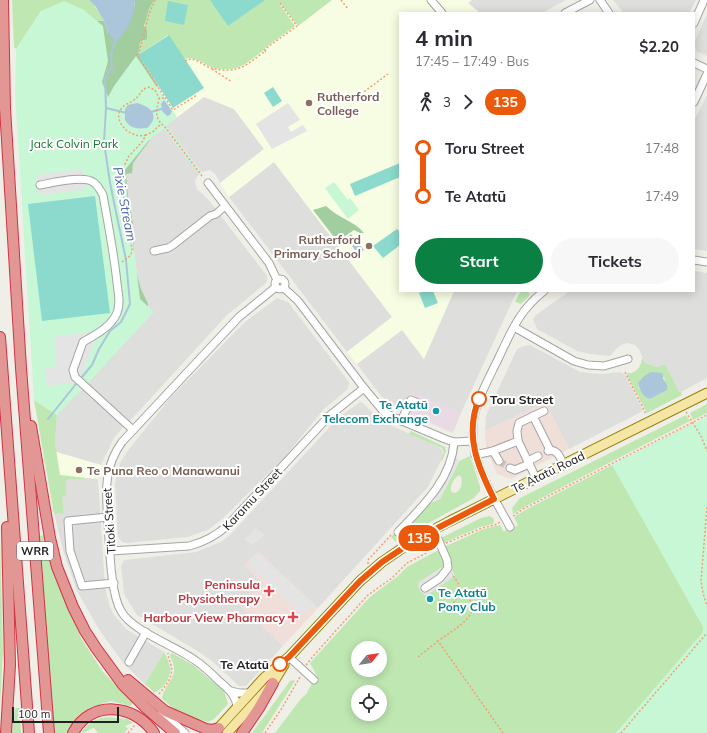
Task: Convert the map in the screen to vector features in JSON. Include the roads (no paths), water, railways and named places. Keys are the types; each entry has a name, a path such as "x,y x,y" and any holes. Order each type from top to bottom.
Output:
{"highway":[{"name":"WRR","path":"3,0 5,108 21,368 49,733"},
{"name":"WRR","path":"0,337 29,733"},
{"path":"21,368 50,538 57,567 73,607 85,631 123,685 146,708 162,720 175,733"},
{"path":"4,392 10,632 9,698 6,733"},
{"path":"108,665 165,711 208,730 220,731"},
{"path":"242,733 259,708 273,683"},
{"path":"73,733 89,716 97,712 120,709 137,715 154,733"}],"main road":[{"name":"Te Atatū Road","path":"220,731 237,707 264,678 289,657 360,581 382,562 418,538 707,393"},
{"name":"Te Atatū Road","path":"220,731 273,683 289,657"}],"street":[{"path":"431,0 441,12"},
{"path":"567,12 590,0"},
{"path":"600,0 608,12"},
{"path":"695,21 704,0"},
{"path":"695,63 707,69"},
{"path":"695,100 707,74"},
{"path":"40,185 84,179 92,181 103,195 115,263 119,306 117,314 109,324 101,331 82,342 73,370 75,377 133,430"},
{"path":"208,183 269,263 277,280 275,283 276,287 279,289 284,288 298,301 384,412 401,421 454,442 473,441"},
{"path":"154,251 168,248 173,245 225,206"},
{"path":"695,260 707,262"},
{"path":"277,280 282,279 284,281 284,288"},
{"name":"Titoki Street","path":"237,707 235,697 231,691 196,661 131,623 121,612 117,602 114,583 108,517 107,483 110,465 119,447 133,430 238,316 276,287"},
{"path":"510,528 494,499 475,455 473,422 477,405 488,378 514,326 526,306 543,292"},
{"path":"514,326 574,361 588,365 604,366 628,360"},
{"name":"Karamu Street","path":"111,551 189,546 201,543 215,536 228,525 329,416 364,388"},
{"path":"401,421 411,400 420,404"},
{"path":"536,478 518,441 517,431 519,423 544,411"},
{"path":"533,416 549,451 554,450 564,464"},
{"path":"475,455 493,451 518,441"},
{"path":"395,533 431,497 439,485 451,462 454,442"},
{"path":"493,451 499,461"},
{"path":"510,468 515,470 529,463 538,456"},
{"path":"108,517 68,521 70,551 82,586 114,583"},
{"path":"425,588 440,578 448,568 447,560 434,530"},
{"path":"129,662 146,632"},
{"path":"289,657 314,680"},
{"path":"231,691 241,694 250,693"},
{"path":"145,696 185,733"}],"waterway":[{"name":"Pixie Stream","path":"82,377 92,365 99,349 110,331 121,322 130,304 126,260 110,183 104,142 106,108 105,79 109,70 112,68 111,57 116,41"},
{"path":"106,108 127,113"},
{"path":"151,112 161,109"},
{"name":"Pixie Stream","path":"48,419 76,384"}],"tunnel":[{"path":"499,461 510,468"}],"place":[{"name":"Rutherford College","path":"309,103"},
{"name":"Rutherford Primary School","path":"369,246"},
{"name":"Toru Street","path":"479,399"},
{"name":"Te Atatū Telecom Exchange","path":"436,411"},
{"name":"Te Puna Reo o Manawanui","path":"79,470"},
{"name":"Peninsula Physiotherapy","path":"269,591"},
{"name":"Te Atatū Pony Club","path":"430,599"},
{"name":"Harbour View Pharmacy","path":"293,617"},
{"name":"Te Atatū","path":"280,664"}],"park label":[{"name":"Jack Colvin Park","path":"74,143"}]}
